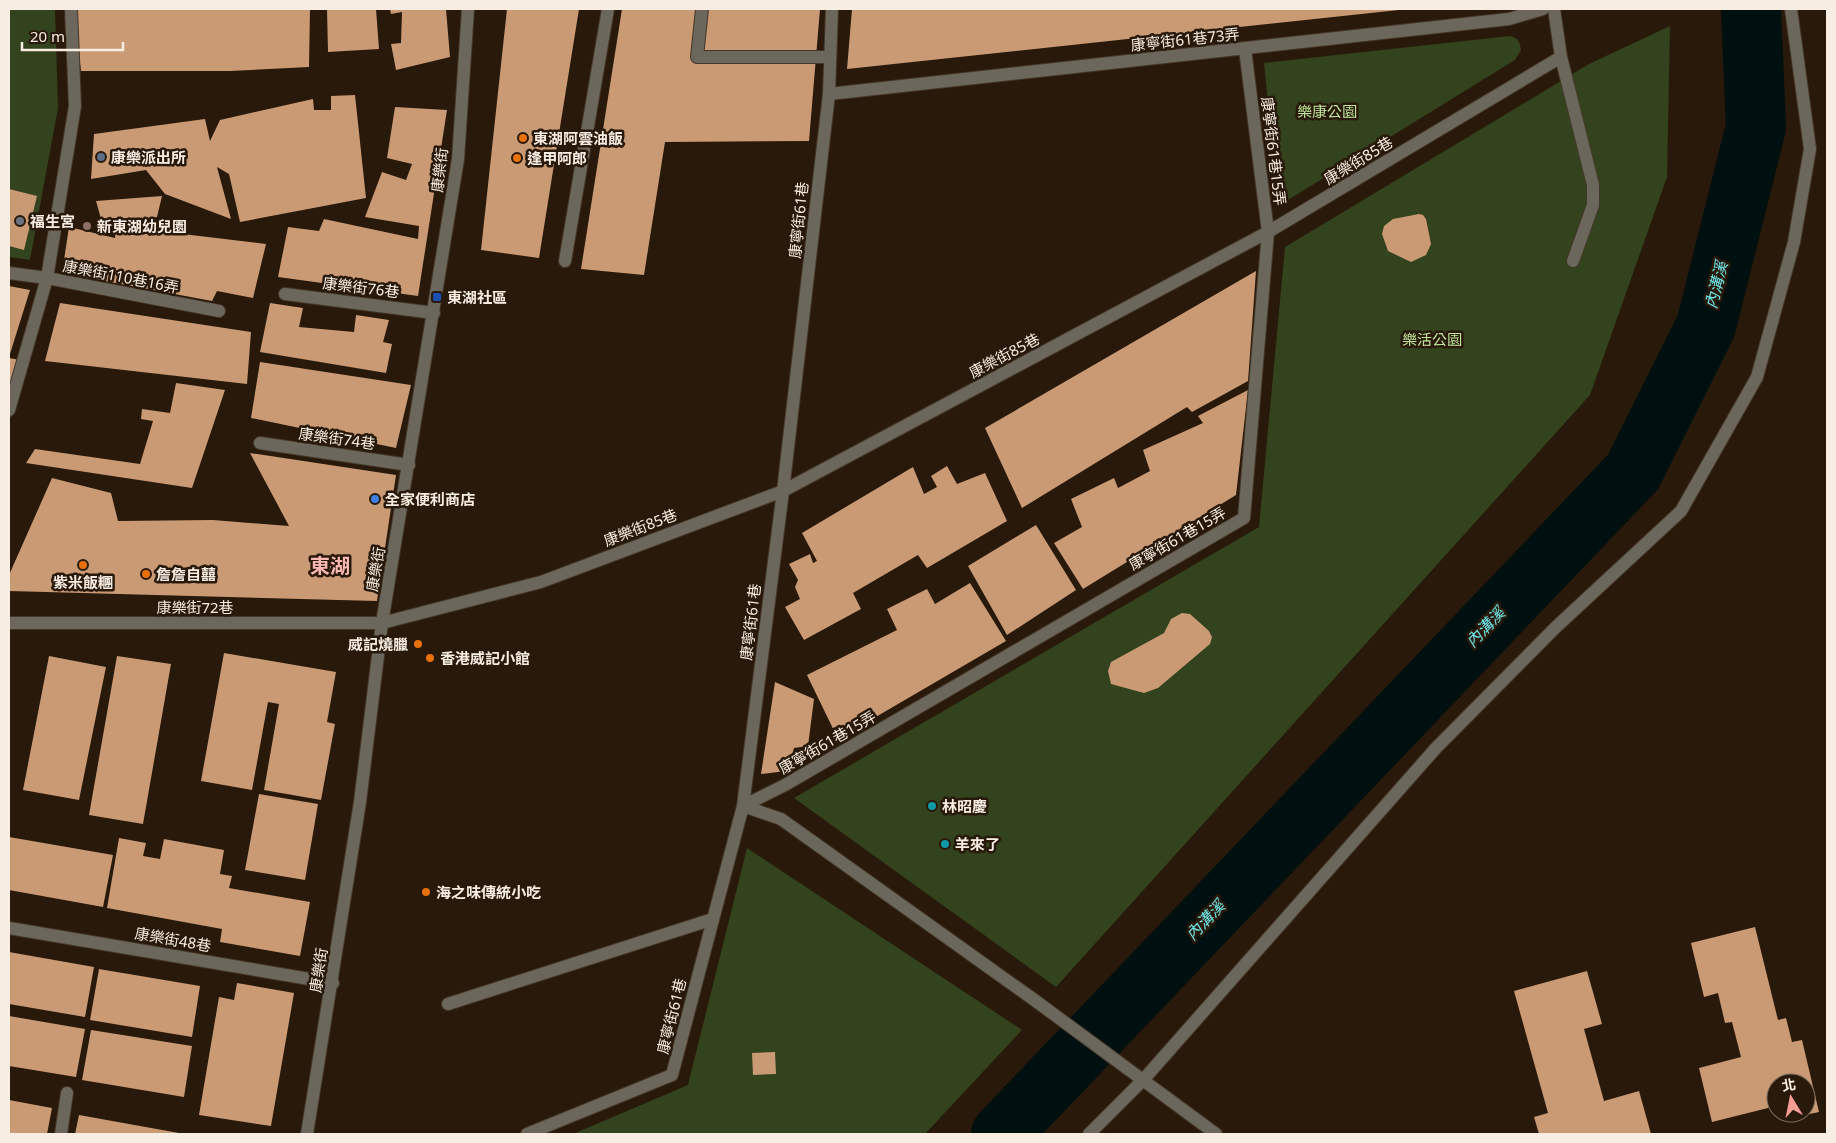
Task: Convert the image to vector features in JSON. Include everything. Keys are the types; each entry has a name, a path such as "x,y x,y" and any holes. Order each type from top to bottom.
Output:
{"street":[{"name":"康樂街110巷16弄","path":"71,9 75,106 48,278 220,311"},
{"name":"康樂街","path":"306,1134 333,983 360,802 382,623 458,159 468,9"},
{"path":"565,261 608,9"},
{"path":"702,9 697,57 830,57"},
{"name":"康寧街61巷","path":"527,1134 672,1075 743,806 784,490 828,94 832,9"},
{"name":"康寧街61巷73弄","path":"828,94 1509,19 1542,9"},
{"path":"1554,9 1561,57 1593,185 1593,204 1573,261"},
{"path":"1088,1134 1144,1080 1436,748 1556,627 1681,511 1757,377 1794,242 1810,149 1791,9"},
{"name":"康寧街61巷15弄","path":"743,806 785,785 1244,518 1268,232 1245,49"},
{"name":"康樂街85巷","path":"382,623 541,582 784,490 1268,232 1561,57"},
{"path":"9,273 48,278 9,410"},
{"name":"康樂街76巷","path":"284,294 434,312"},
{"name":"康樂街74巷","path":"260,443 409,465"},
{"name":"康樂街72巷","path":"9,624 382,623"},
{"path":"743,806 782,819 1044,1007 1216,1134"},
{"path":"448,1004 713,919"},
{"name":"康樂街48巷","path":"9,928 333,983"},
{"path":"61,1134 67,1093"}],"green space":[{"path":"9,9 55,9 58,108 30,260 9,257"},
{"name":"樂活公園","path":"1670,26 1667,177 1590,395 1056,987 794,798 1259,527 1285,247 1589,64"},
{"name":"樂康公園","path":"1510,36 1517,39 1521,47 1515,60 1288,200 1281,201 1277,196 1264,63"},
{"path":"747,848 1022,1030 925,1134 573,1134 688,1085"}],"building":[{"path":"73,9 310,9 309,67 230,71 81,71"},
{"path":"327,9 376,9 379,49 328,52"},
{"path":"390,9 446,9 450,57 396,70 391,44 401,43 402,12 391,14"},
{"path":"507,9 579,9 539,258 481,250"},
{"path":"622,9 820,9 809,141 665,142 644,275 581,269"},
{"path":"852,9 1399,9 1399,10 847,69"},
{"path":"355,95 366,198 240,222 229,174 217,167 231,219 165,194 146,170 91,179 94,134 205,119 210,141 220,120 313,99 314,110 331,110 331,96"},
{"path":"395,107 447,110 418,296 278,277 288,227 319,231 324,219 418,239 419,226 365,217 382,172 406,180 412,164 387,158"},
{"name":"福生宮","path":"9,189 37,196 24,250 9,246"},
{"path":"162,196 157,217 103,226 96,201"},
{"path":"1419,214 1423,215 1426,219 1431,244 1426,255 1411,262 1388,251 1382,234 1384,226 1393,219"},
{"path":"116,226 266,244 253,298 217,291 212,301 62,273 69,227 115,238"},
{"path":"1256,271 1248,381 1192,412 1187,407 1022,508 985,428"},
{"path":"9,286 30,290 9,357"},
{"path":"60,303 251,332 247,384 45,361"},
{"path":"270,303 303,308 299,327 354,332 356,315 389,320 383,342 392,344 386,373 260,352"},
{"path":"9,358 20,360 9,391"},
{"path":"260,362 411,385 396,448 251,418"},
{"path":"176,383 225,390 192,488 26,463 35,449 140,464 153,421 141,419 142,409 170,413"},
{"path":"1248,390 1236,495 1083,589 1054,543 1082,527 1071,499 1114,478 1118,488 1150,471 1143,450 1203,423 1198,416"},
{"path":"250,453 396,475 377,601 9,591 9,575 52,478 111,493 118,521 213,520 289,526"},
{"path":"947,466 957,484 985,473 1007,521 927,568 918,555 853,593 861,609 804,640 785,607 800,599 795,587 798,580 789,564 810,554 813,563 817,561 802,533 913,467 924,494 937,487 931,476"},
{"path":"1036,525 1076,590 1007,635 968,566"},
{"path":"970,583 1006,641 838,739 807,675 897,630 887,609 927,589 935,604"},
{"path":"1182,613 1190,614 1209,631 1212,637 1210,644 1158,688 1144,693 1111,684 1108,671 1111,662 1164,633 1171,619"},
{"path":"224,653 336,672 327,722 335,724 321,800 264,790 279,704 268,702 252,790 201,781"},
{"path":"49,656 106,667 79,800 23,790"},
{"path":"117,656 171,664 143,824 89,815"},
{"path":"775,682 814,699 808,746 794,748 791,759 794,770 761,774"},
{"path":"259,794 318,804 305,880 245,870"},
{"path":"9,837 113,855 103,907 9,890"},
{"path":"119,838 146,843 143,856 160,859 164,839 224,850 220,874 232,876 229,888 310,902 300,956 220,942 222,929 107,908"},
{"path":"1755,927 1778,1020 1786,1018 1792,1042 1802,1040 1810,1073 1766,1073 1766,1108 1712,1122 1699,1068 1741,1057 1732,1022 1725,1023 1718,993 1704,997 1691,943"},
{"path":"9,952 94,967 85,1017 9,1004"},
{"path":"99,969 200,986 192,1037 90,1020"},
{"path":"1587,971 1602,1024 1584,1029 1604,1101 1639,1091 1651,1134 1539,1134 1534,1117 1548,1113 1514,991"},
{"path":"237,983 294,993 271,1126 199,1115 219,997 234,1000"},
{"path":"9,1016 85,1029 76,1077 9,1066"},
{"path":"91,1030 192,1046 184,1097 82,1080"},
{"path":"775,1052 776,1074 753,1075 752,1053"},
{"path":"1816,1099 1819,1112 1816,1113"},
{"path":"9,1100 52,1108 47,1134 9,1134"},
{"path":"79,1115 179,1133 179,1134 75,1134"}],"waterway":[{"name":"內溝溪","path":"1001,1134 1633,472 1706,326 1756,127 1751,9"}],"place":[{"name":"東湖阿雲油飯","path":"523,138"},
{"name":"康樂派出所","path":"101,157"},
{"name":"逢甲阿郎","path":"517,158"},
{"name":"福生宮","path":"20,221"},
{"name":"新東湖幼兒園","path":"87,226"},
{"name":"東湖社區","path":"437,297"},
{"name":"全家便利商店","path":"375,499"},
{"name":"紫米飯糰","path":"83,565"},
{"name":"詹詹自囍","path":"146,574"},
{"name":"威記燒臘","path":"418,644"},
{"name":"香港威記小館","path":"430,658"},
{"name":"林昭慶","path":"932,806"},
{"name":"羊來了","path":"945,844"},
{"name":"海之味傳統小吃","path":"426,892"}],"district":[{"name":"東湖","path":"330,565"}]}
